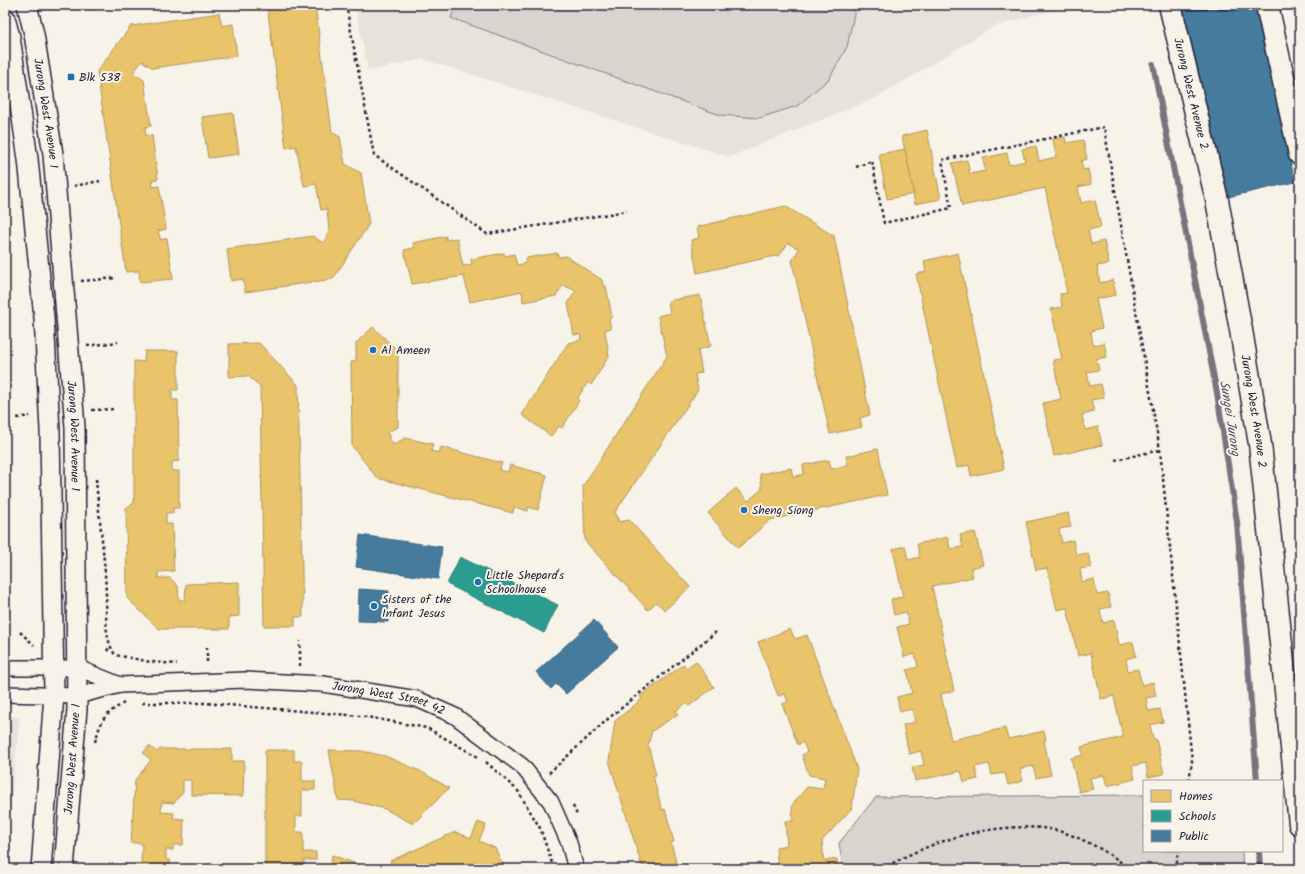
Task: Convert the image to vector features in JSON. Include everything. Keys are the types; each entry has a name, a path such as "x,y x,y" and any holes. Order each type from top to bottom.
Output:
{"main road":[{"name":"Jurong West Avenue 2","path":"1170,5 1216,200 1241,330 1257,428 1300,824"},
{"path":"1267,5 1300,154"}],"street":[{"name":"Jurong West Avenue 1","path":"27,5 34,34 53,154 75,427 78,668 64,869"},
{"name":"Jurong West Avenue 1","path":"5,18 10,37 28,159 44,318 50,430 54,695 41,869"},
{"name":"Jurong West Street 42","path":"5,668 78,668 120,685"},
{"name":"Jurong West Street 42","path":"5,694 77,696 120,685 260,681 323,684 416,699 455,716 522,766 550,802 569,844 576,869"}],"path":[{"path":"346,5 374,155 487,234 627,211"},
{"path":"856,167 872,161 884,223 951,208 942,160 1104,127 1160,450 1192,761 1189,780"},
{"path":"70,186 100,181"},
{"path":"80,273 81,287"},
{"path":"80,281 117,278"},
{"path":"86,339 87,353"},
{"path":"86,346 118,342"},
{"path":"91,403 92,418"},
{"path":"17,418 31,416"},
{"path":"1115,460 1160,450"},
{"path":"96,478 106,596 105,629 110,646 115,655 151,662 179,664"},
{"path":"20,632 35,645"},
{"path":"547,774 609,718 716,632"},
{"path":"300,641 300,669"},
{"path":"107,651 110,646"},
{"path":"207,647 208,661"},
{"path":"200,665 207,666"},
{"path":"109,712 124,703 131,703"},
{"path":"138,703 205,703 361,716 427,728 481,758 518,791 540,828 554,869"},
{"path":"572,805 578,818"},
{"path":"882,869 907,855 943,841 996,829 1043,828 1079,838 1107,852 1129,869"},
{"path":"1176,869 1178,852"}],"shaded area":[{"path":"355,5 1073,5 995,26 878,97 729,157 423,59 368,71"},
{"path":"456,5 856,5 847,47 829,79 797,106 759,118 720,115 451,18"},
{"path":"5,716 20,717 5,855"},
{"path":"1143,795 1143,852 1242,852 1243,869 843,869 839,843 876,797"}],"building: Homes":[{"path":"267,5 315,5 332,132 340,137 345,164 361,173 369,224 333,279 245,292 243,279 231,281 227,249 313,236 323,243 329,232 327,209 321,210 316,184 304,186 296,146 286,148"},
{"path":"219,13 222,26 233,24 237,56 153,68 142,61 133,73 144,80 151,126 145,127 146,136 152,135 158,179 152,180 153,187 159,186 166,229 158,231 161,240 167,238 173,279 140,282 139,271 126,272 97,71 131,26"},
{"path":"233,113 239,154 208,158 202,117"},
{"path":"927,130 941,199 915,204 902,136"},
{"path":"1065,137 1066,143 1083,140 1087,159 1081,161 1083,170 1088,169 1091,184 1078,187 1081,203 1095,200 1101,227 1088,230 1091,244 1104,241 1109,264 1097,266 1100,283 1113,280 1116,295 1096,299 1102,328 1091,331 1093,345 1104,343 1107,357 1096,359 1099,370 1087,372 1090,386 1101,384 1104,398 1091,400 1094,412 1082,415 1085,430 1098,427 1102,445 1054,456 1043,403 1061,399 1053,360 1062,359 1051,309 1062,307 1060,294 1067,293 1045,188 962,206 952,163 967,160 970,174 985,171 983,158 1007,153 1009,165 1025,161 1022,149 1036,146 1039,161 1056,157 1053,139"},
{"path":"905,149 914,194 887,199 879,154"},
{"path":"785,206 834,236 870,415 860,418 862,427 830,434 792,261 799,249 788,243 780,255 697,273 691,240 699,238 697,227"},
{"path":"446,236 446,240 457,238 463,266 472,264 471,259 504,253 505,256 514,254 517,265 526,263 526,258 557,253 558,257 566,256 602,280 603,286 606,286 612,317 609,319 611,328 605,330 609,356 591,385 588,382 577,399 579,401 562,428 559,426 551,436 522,415 568,343 581,340 580,334 574,335 568,303 576,291 563,285 556,296 523,302 522,291 470,302 464,276 412,284 404,250 414,248 413,243"},
{"path":"958,253 1004,469 971,476 969,465 957,468 916,274 926,272 924,261"},
{"path":"700,295 711,346 698,350 702,373 695,374 698,390 615,512 619,522 629,520 690,587 665,610 656,602 648,610 585,541 583,486 667,356 658,316 670,313 668,301"},
{"path":"373,327 398,351 398,427 387,432 393,445 405,438 433,444 431,451 439,453 441,447 502,463 499,470 508,472 510,465 547,475 538,510 528,507 528,511 514,507 513,513 377,478 352,446 351,362 356,361 356,343"},
{"path":"259,343 298,385 303,617 295,617 295,626 264,626 260,386 248,376 229,377 229,344"},
{"path":"145,351 178,351 178,390 172,390 172,400 178,400 179,461 172,462 172,471 179,471 179,508 173,508 173,513 166,513 166,524 172,524 174,571 158,572 158,578 170,578 178,586 179,600 185,600 186,584 239,582 239,616 229,617 229,629 159,629 127,598 126,508 134,503 134,361 144,362"},
{"path":"878,449 887,495 770,520 738,548 708,513 736,488 748,501 762,489 760,474 791,468 793,477 804,474 803,465 829,460 831,469 848,465 846,456"},
{"path":"1068,513 1071,527 1059,529 1062,543 1073,540 1076,555 1088,553 1091,567 1080,569 1082,582 1094,579 1097,595 1108,593 1111,607 1100,609 1103,623 1114,620 1119,645 1133,642 1136,656 1126,659 1128,671 1138,669 1142,685 1153,682 1156,696 1146,698 1148,711 1160,709 1163,722 1150,725 1153,739 1156,739 1164,774 1148,777 1146,763 1132,766 1135,779 1107,786 1104,775 1090,778 1093,789 1079,792 1071,758 1083,755 1081,747 1123,737 1114,696 1101,699 1091,653 1078,656 1067,608 1057,610 1047,568 1036,570 1026,522"},
{"path":"975,532 983,565 971,568 973,577 932,586 954,691 941,694 951,740 1005,728 1008,739 1044,731 1046,740 1044,740 1051,775 1036,778 1033,766 1020,769 1023,781 1008,785 1005,773 992,775 989,764 975,767 978,779 964,782 961,771 915,781 912,767 924,765 921,751 909,754 903,725 915,722 912,709 900,712 897,697 912,693 907,670 918,667 915,654 904,657 897,627 909,624 906,612 894,615 891,599 903,597 893,549 905,546 908,560 920,557 917,544 948,537 950,549 963,547 960,535"},
{"path":"790,629 795,639 807,635 857,769 852,808 822,841 824,861 837,859 838,868 778,869 776,847 787,845 785,821 793,821 792,805 807,787 823,789 825,778 809,775 802,755 807,752 803,742 798,745 782,704 788,702 785,694 778,696 758,642"},
{"path":"696,661 714,687 689,706 686,703 676,711 678,714 652,731 648,745 656,775 653,776 662,810 665,809 674,842 671,843 678,869 643,869 609,761 615,721 642,699 640,696 684,664 686,668"},
{"path":"149,746 157,752 160,749 232,749 232,761 244,761 243,796 191,795 191,780 183,780 183,792 174,803 162,802 161,812 174,813 173,818 184,819 183,845 173,845 173,850 166,850 166,860 170,860 170,869 120,869 120,865 141,866 142,843 131,843 135,780 151,760 143,753"},
{"path":"265,750 294,750 294,761 302,761 302,781 315,781 315,790 302,790 302,816 296,816 296,832 303,832 303,852 316,852 316,860 304,860 304,869 265,869"},
{"path":"329,750 362,751 385,756 420,771 449,788 413,824 385,809 354,801 338,800"},
{"path":"478,822 486,825 479,841 495,848 505,869 393,869 390,861 455,832 471,838"},
{"path":"332,855 359,865 357,869 330,869"}],"building: Schools":[{"path":"460,557 558,605 544,633 447,584"}],"building: Public":[{"path":"1182,5 1257,5 1295,182 1224,198"},
{"path":"360,535 442,547 438,579 356,567"},
{"name":"Sisters of the Infant Jesus","path":"359,589 389,591 388,622 358,621"},
{"path":"594,620 618,647 566,694 556,684 551,689 536,672"}],"waterway":[{"name":"Sungei Jurong","path":"1153,64 1217,393 1237,522 1257,780"},
{"name":"Sungei Jurong","path":"1259,852 1260,869"}],"place":[{"name":"Blk 538","path":"71,77"},
{"name":"Al Ameen","path":"373,350"},
{"name":"Sheng Siong","path":"744,510"},
{"name":"Little Shepard's Schoolhouse","path":"478,582"},
{"name":"Sisters of the Infant Jesus","path":"374,606"}]}
